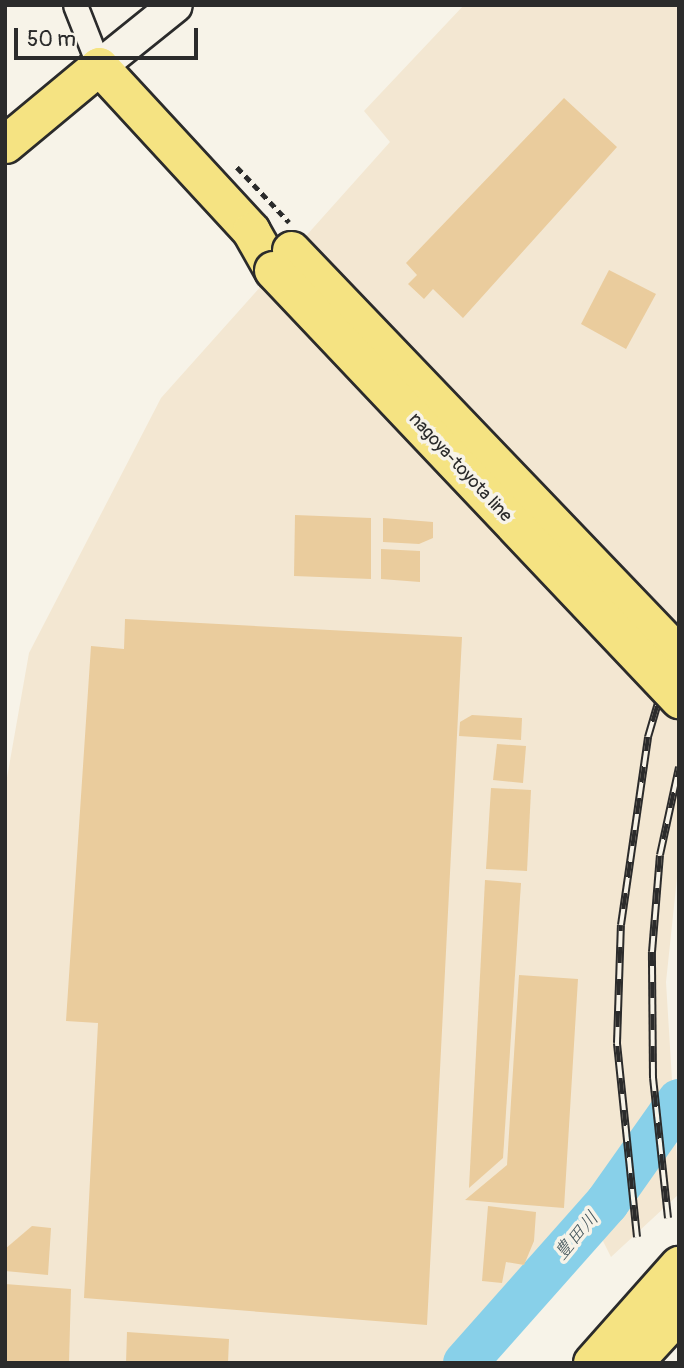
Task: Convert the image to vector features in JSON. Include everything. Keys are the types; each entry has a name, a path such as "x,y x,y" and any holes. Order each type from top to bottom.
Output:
{"highway":[{"path":"593,1363 679,1266"},
{"path":"633,1363 679,1313"}],"main road":[{"path":"5,144 92,53 175,5"},
{"name":"nagoya-toyota line","path":"92,53 250,231 679,655"},
{"name":"nagoya-toyota line","path":"282,260 679,699"}],"street":[{"path":"75,5 92,53"}],"shaded area":[{"path":"464,5 679,5 679,859 666,982 679,1194 611,1257 590,1215 452,1363 5,1363 5,789 29,653 161,398 390,142 364,111"}],"building":[{"path":"564,98 617,147 463,318 433,289 424,299 408,284 417,275 406,263"},
{"path":"609,270 656,294 626,349 581,324"},
{"path":"295,515 371,518 371,579 294,576"},
{"path":"383,518 433,522 433,538 419,544 383,542"},
{"path":"381,549 420,551 420,582 381,579"},
{"path":"125,619 462,637 427,1325 84,1298 98,1023 66,1021 91,646 124,649"},
{"path":"472,715 522,718 521,740 459,736 460,722"},
{"path":"497,744 526,746 523,783 493,780"},
{"path":"491,788 531,790 527,871 486,869"},
{"path":"485,880 521,883 503,1158 469,1188"},
{"path":"519,975 578,979 564,1208 465,1200 507,1165"},
{"path":"488,1206 536,1212 534,1241 524,1265 506,1262 502,1283 482,1281"},
{"path":"32,1226 51,1228 48,1275 5,1271 5,1249"},
{"path":"5,1284 71,1289 69,1363 5,1363"},
{"path":"127,1332 229,1339 228,1363 126,1363"}],"waterway":[{"name":"豊田川","path":"465,1363 607,1203 679,1101"}],"railway":[{"path":"637,1237 617,1043 621,925 648,737 679,631"},
{"path":"668,1218 653,1078 652,952 660,855 679,767"}]}
